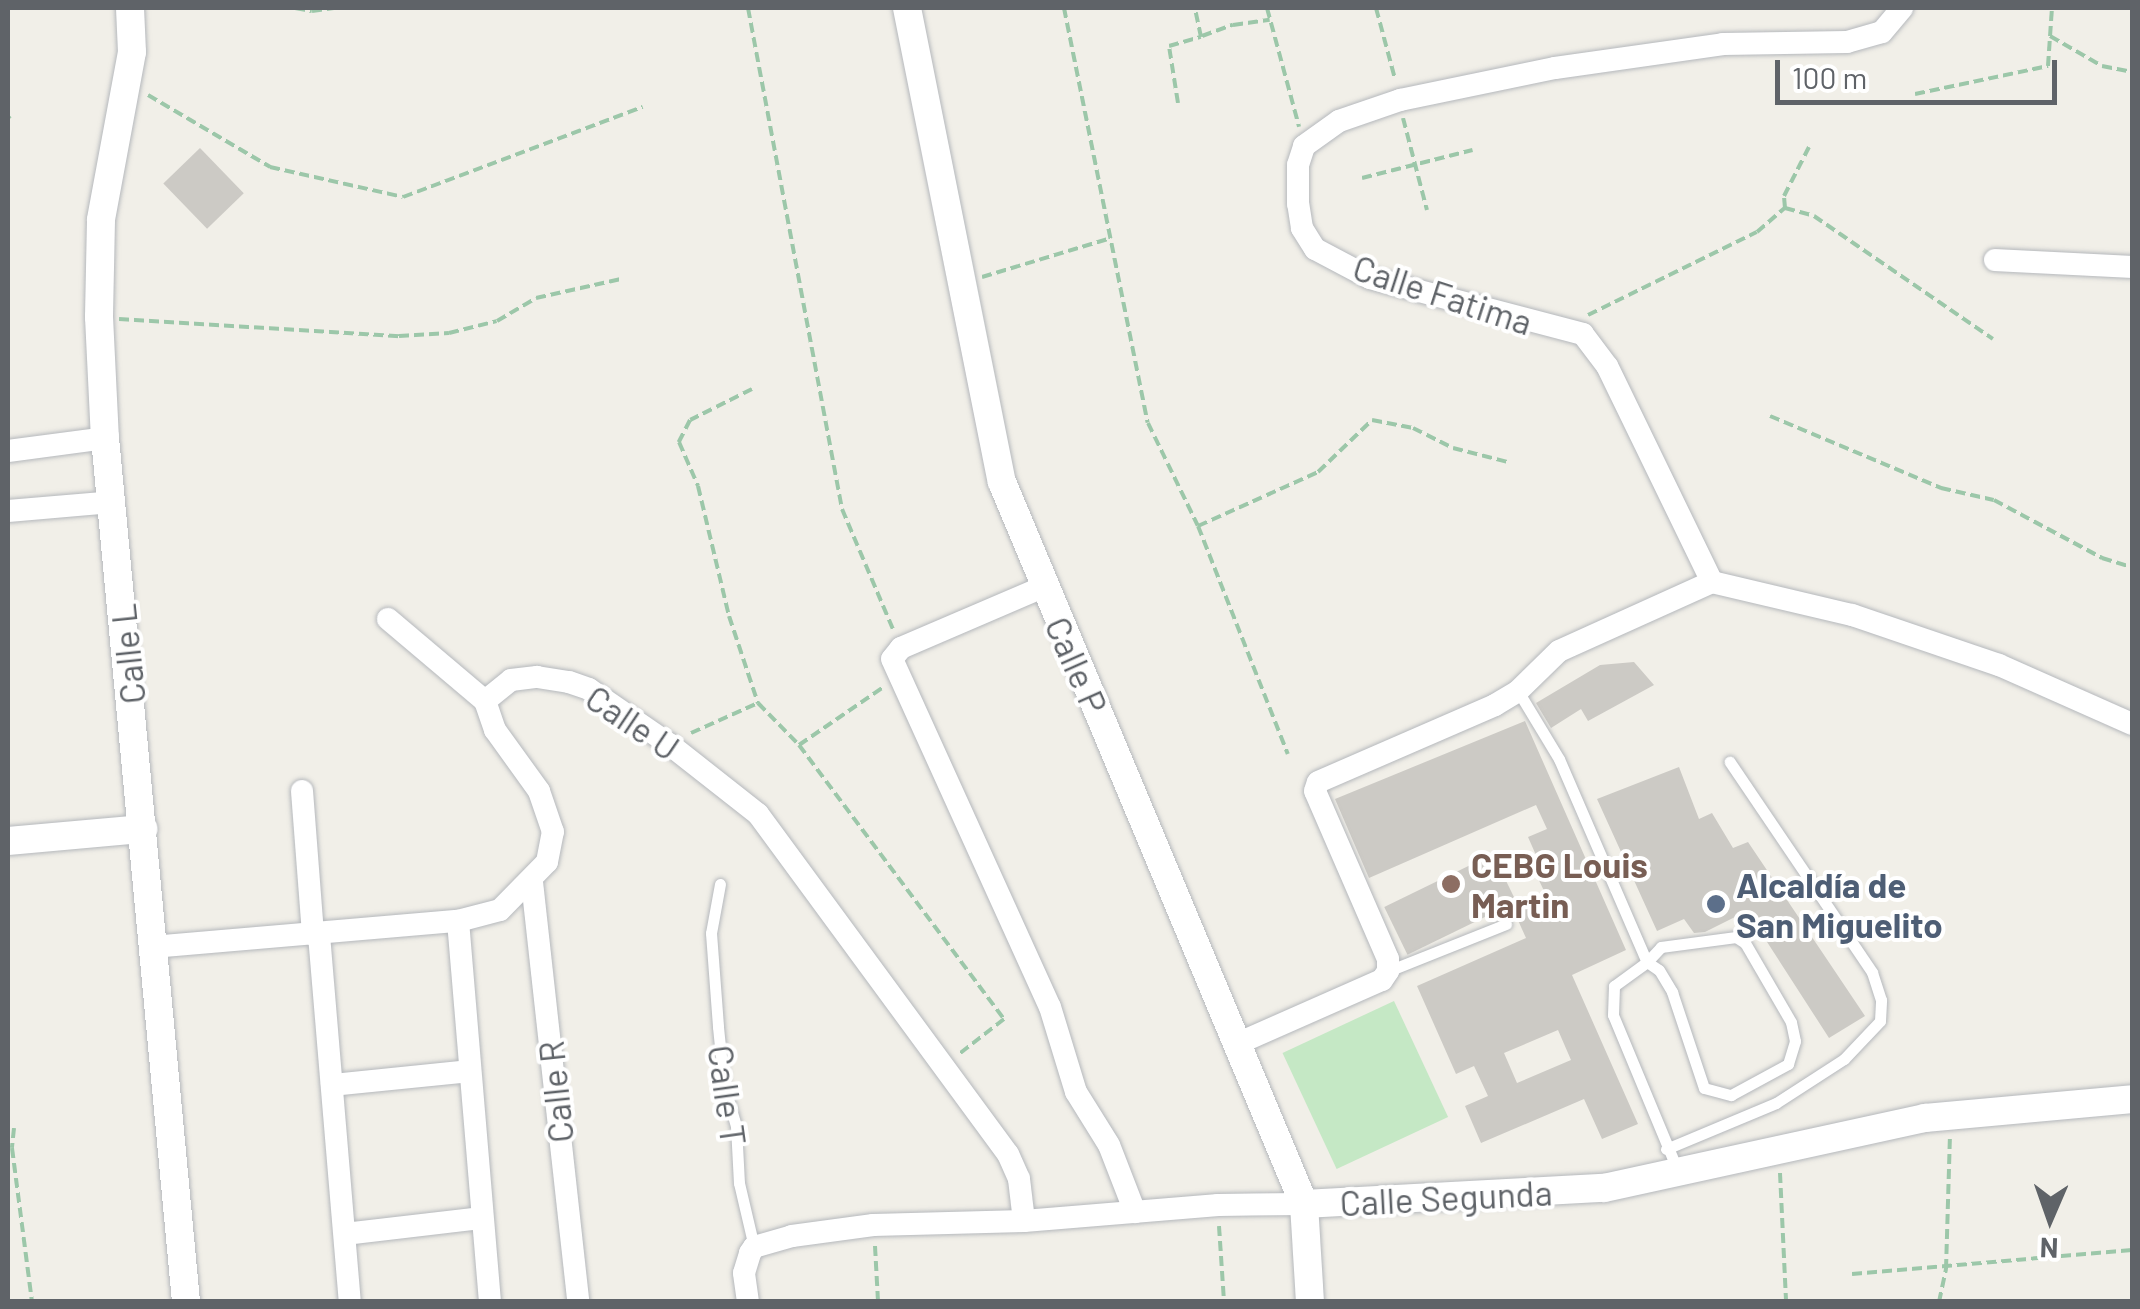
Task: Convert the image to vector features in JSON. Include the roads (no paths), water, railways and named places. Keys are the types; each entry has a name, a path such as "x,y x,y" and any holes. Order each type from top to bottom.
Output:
{"street":[{"name":"Calle L","path":"130,8 132,52 101,220 100,317 106,438 186,1302"},
{"name":"Calle P","path":"907,8 1002,482 1304,1204 1310,1302"},
{"name":"Calle Fatima","path":"1712,582 1607,366 1583,334 1370,278 1315,249 1302,228 1298,204 1298,165 1304,146 1339,121 1400,100 1555,68 1723,44 1848,42 1882,32 1902,8"},
{"path":"1995,260 2132,267"},
{"path":"8,451 106,438"},
{"path":"8,510 112,502"},
{"path":"1239,1044 1382,980 1388,971 1388,959 1315,791 1318,782 1518,690 1559,652 1712,582 1852,615 2000,665 2132,724"},
{"path":"1043,587 901,648 892,659 1050,1007 1076,1092 1110,1145 1135,1212"},
{"path":"152,948 458,921 500,910 532,882 552,848 550,814 539,790 495,730 485,702 388,619"},
{"name":"Calle U","path":"485,702 511,680 554,678 589,689 669,744 758,814 1014,1165 1024,1221"},
{"path":"302,791 350,1302"},
{"path":"8,842 144,829"},
{"name":"Calle R","path":"532,882 578,1302"},
{"path":"458,921 490,1302"},
{"path":"332,1085 468,1071"},
{"name":"Calle Segunda","path":"754,1247 873,1225 1024,1221 1218,1205 1604,1188 1950,1114 2132,1100"},
{"path":"345,1234 482,1218"},
{"name":"Calle T","path":"748,1302 744,1261 754,1247"}],"lane":[{"path":"1518,690 1559,759 1647,962 1659,970 1672,992 1700,1082 1712,1094 1730,1095 1775,1073 1794,1055 1791,1022 1745,943 1736,937 1661,946 1647,962 1614,986 1611,1006 1669,1154 1776,1103 1844,1059 1880,1021 1881,1000 1872,972 1730,762"},
{"name":"Calle T","path":"720,884 712,933 718,1027 724,1085 736,1126 739,1182 754,1247"},
{"path":"1388,971 1506,924"}],"place":[{"name":"CEBG Louis Martin","path":"1451,884"},
{"name":"Alcaldía de San Miguelito","path":"1716,904"}]}
